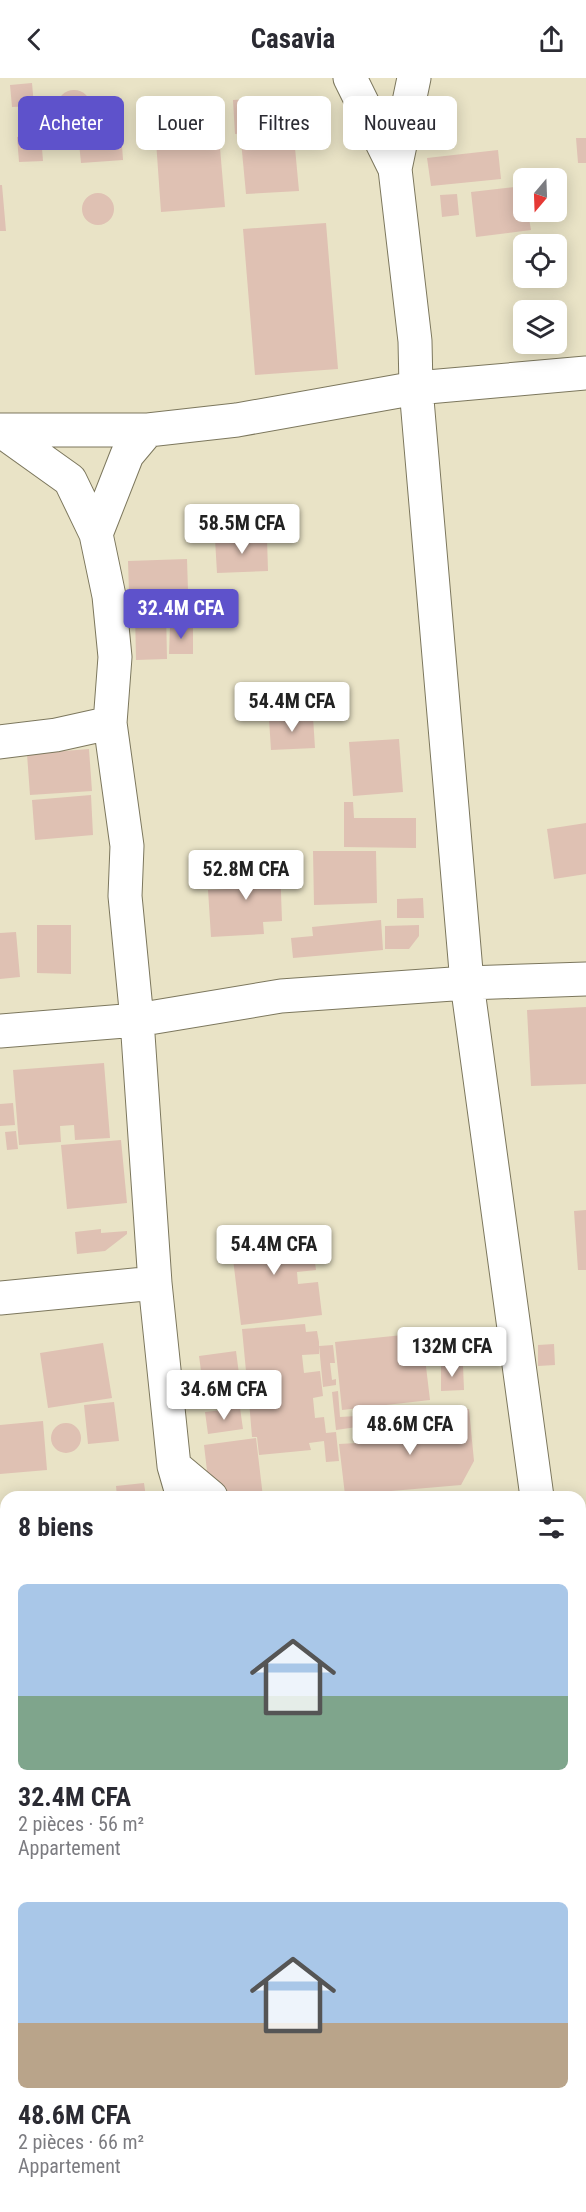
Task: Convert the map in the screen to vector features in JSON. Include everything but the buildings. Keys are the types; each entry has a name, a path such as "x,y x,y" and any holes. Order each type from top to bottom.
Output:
{"street":[{"path":"350,78 395,169"},
{"path":"414,78 395,169 415,341 416,388 467,983 536,1491"},
{"path":"0,430 148,430 237,420 416,388 586,373"},
{"path":"0,430 70,480 96,534 109,596 115,657 110,723 127,846 125,896 137,1020 155,1283 174,1466 181,1491"},
{"path":"96,534 127,455 148,430"},
{"path":"0,742 56,735 110,723"},
{"path":"0,1031 137,1020 281,996 467,983 586,979"},
{"path":"0,1298 155,1283"},
{"path":"174,1466 204,1491"}]}
